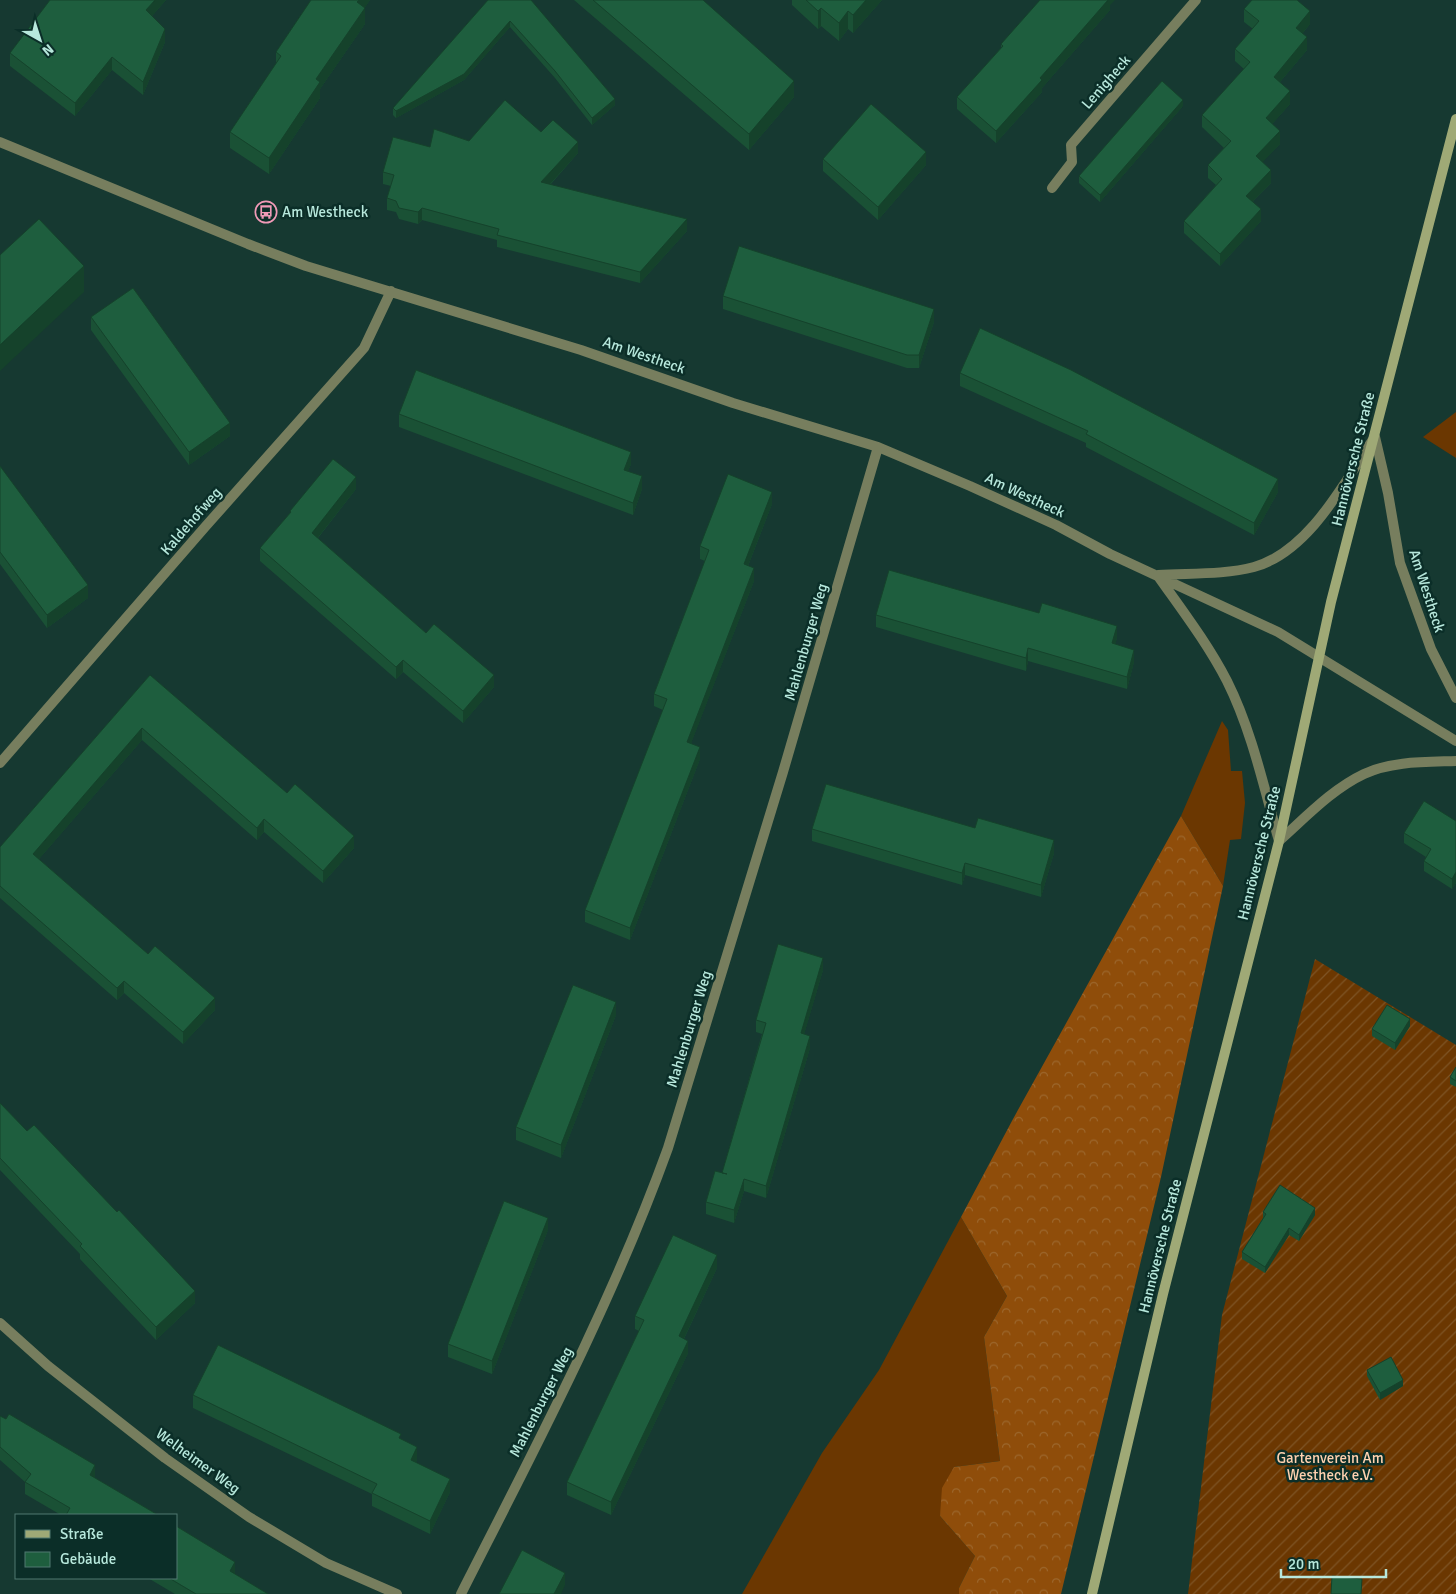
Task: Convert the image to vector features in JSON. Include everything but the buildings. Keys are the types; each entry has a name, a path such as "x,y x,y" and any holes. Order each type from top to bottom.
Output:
{"main road":[{"name":"Hannöversche Straße","path":"1092,1594 1163,1294 1279,842 1331,602 1456,119"}],"street":[{"name":"Lenigheck","path":"1052,188 1072,162 1071,145 1196,0"},
{"name":"Am Westheck","path":"0,142 298,263 581,350 733,402 878,447 1022,510 1110,554 1278,632 1456,741"},
{"name":"Kaldehofweg","path":"0,763 205,527 364,348 391,291"},
{"name":"Am Westheck","path":"1157,575 1223,572 1254,567 1279,556 1300,539 1320,517 1375,437"},
{"name":"Am Westheck","path":"1375,437 1388,493 1400,563 1431,649 1456,698"},
{"name":"Mahlenburger Weg","path":"460,1594 595,1328 662,1166 784,772 878,447"},
{"path":"1157,575 1202,640 1227,682 1250,741 1279,842 1336,791 1365,774 1390,766 1456,761"},
{"name":"Welheimer Weg","path":"0,1323 48,1366 165,1458 249,1517 326,1563 397,1594"}],"green space":[{"path":"1456,412 1456,458 1423,437"},
{"path":"1222,721 1228,730 1231,771 1242,771 1245,803 1241,839 1230,840 1223,886 1181,816"},
{"path":"1181,816 1223,886 1161,1177 1061,1594 959,1594 959,1588 975,1556 940,1516 942,1488 954,1467 1000,1461 984,1337 1007,1296 961,1217 1013,1119"},
{"name":"Gartenverein Am Westheck e.V.","path":"1315,959 1456,1045 1456,1594 1188,1594 1222,1315"},
{"path":"961,1217 1007,1296 984,1337 1000,1461 954,1467 940,1516 975,1556 959,1588 959,1594 742,1594 822,1453 879,1370"}],"place":[{"name":"Am Westheck","path":"266,212"}]}
